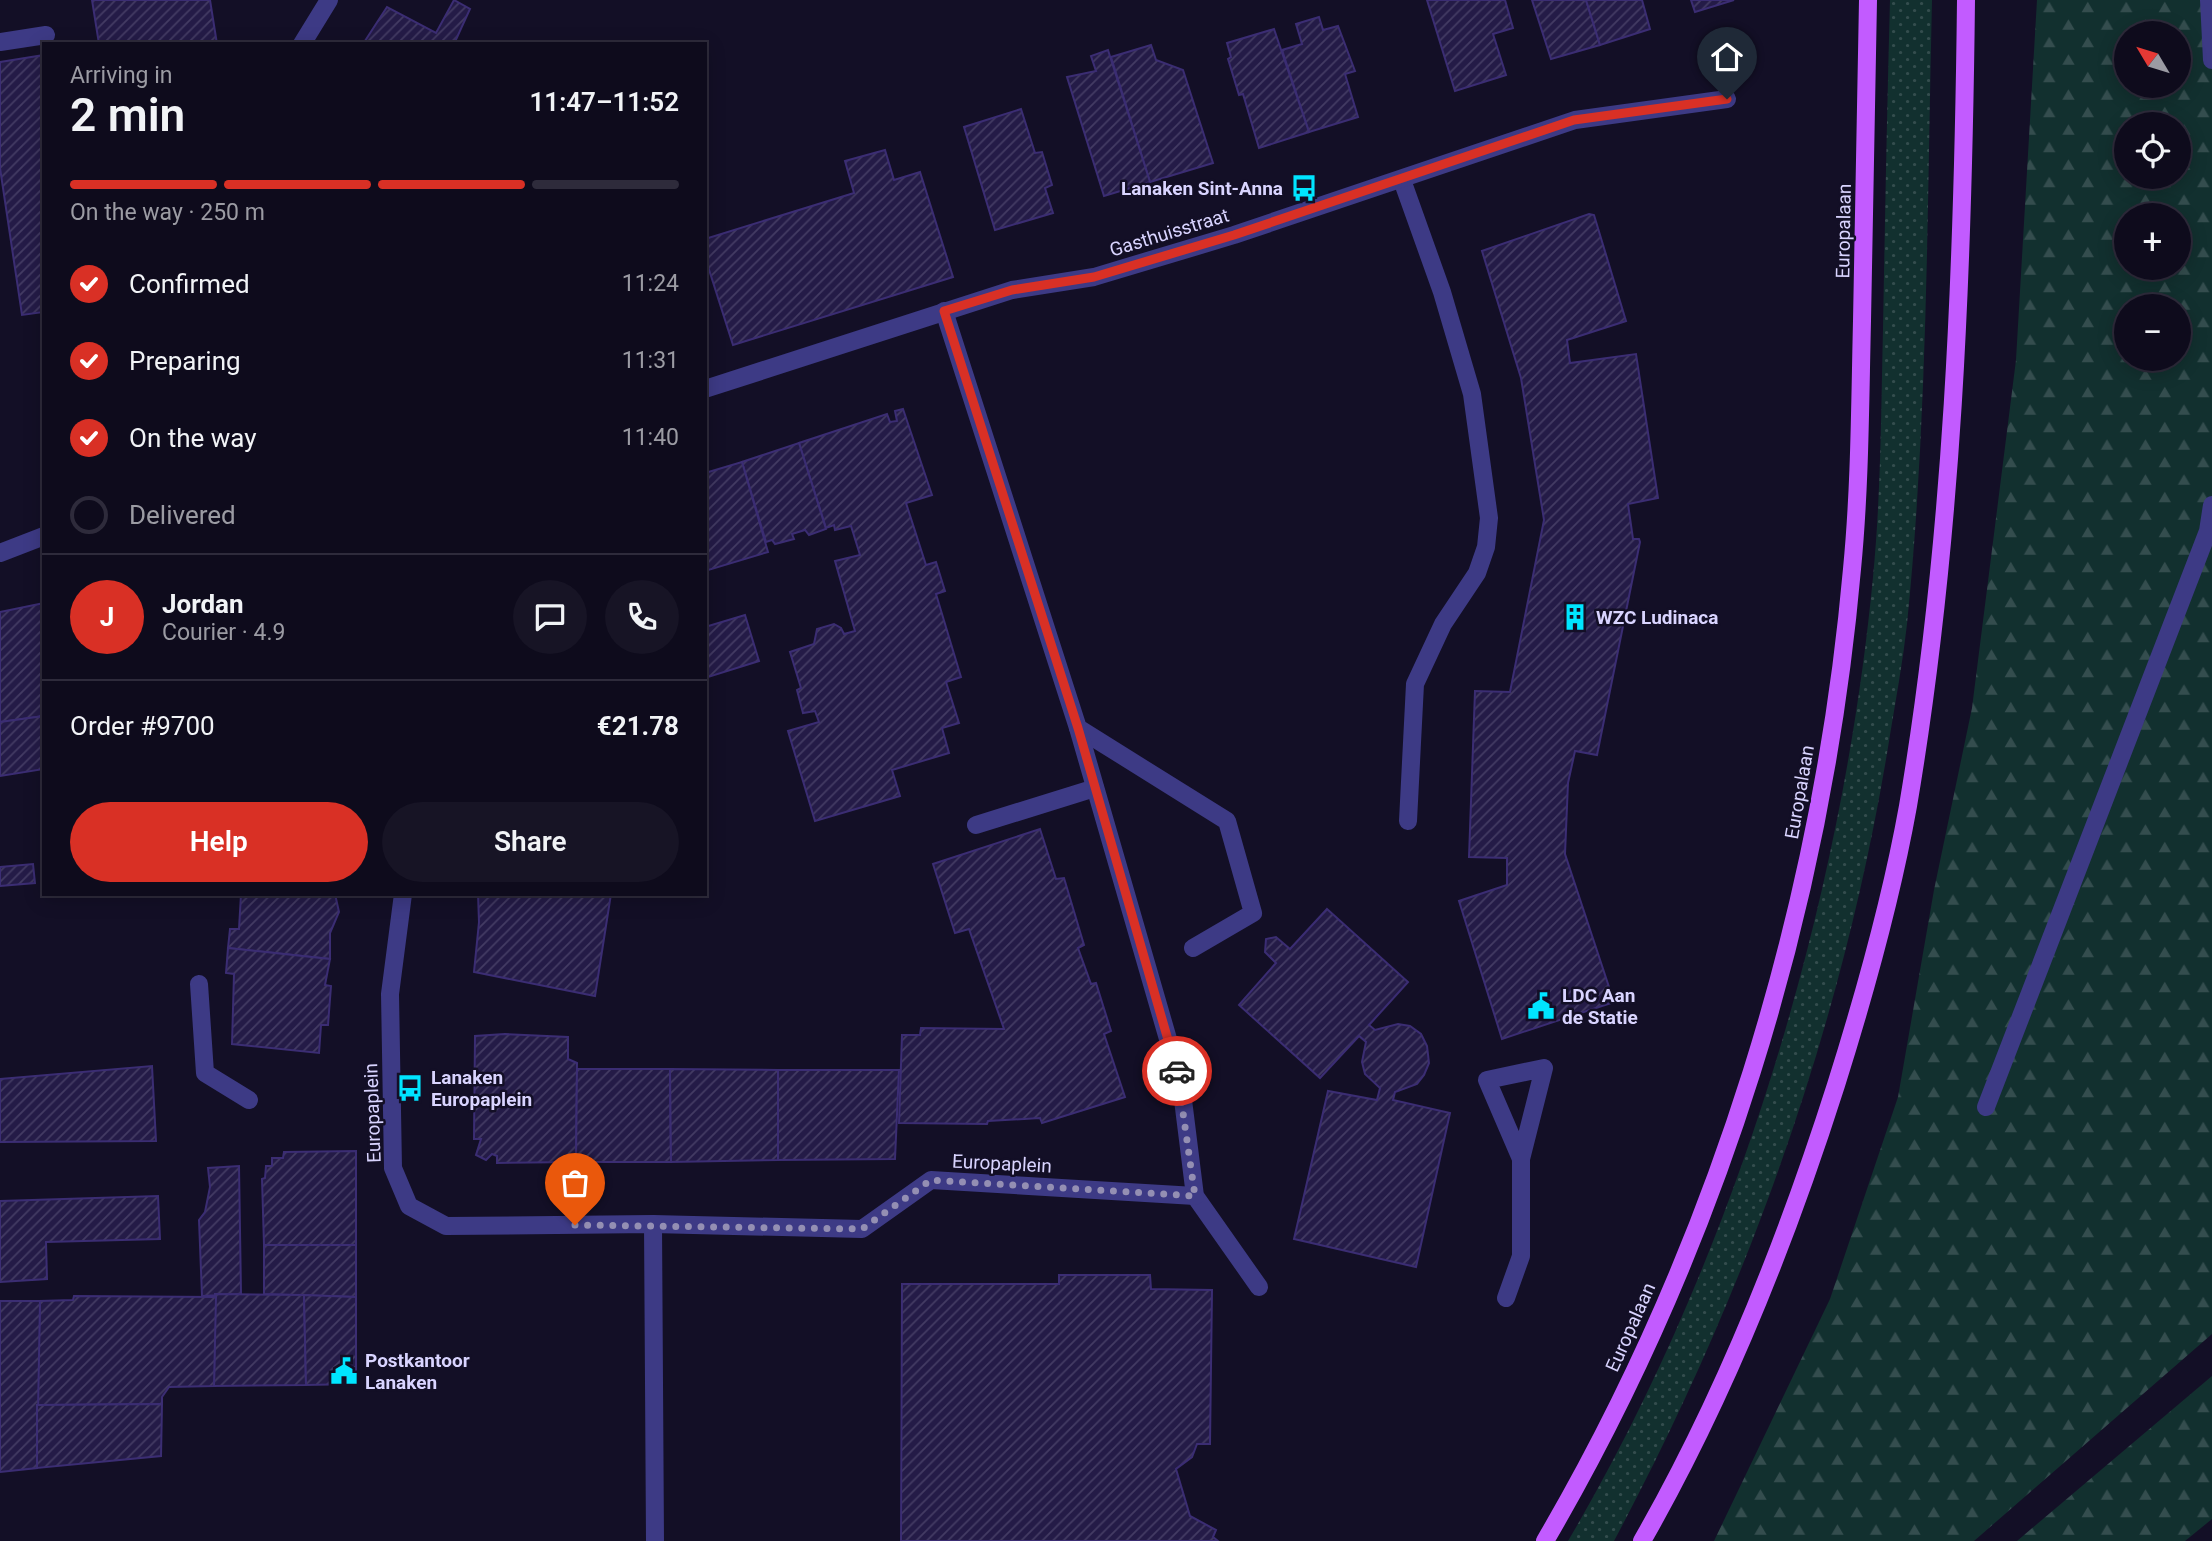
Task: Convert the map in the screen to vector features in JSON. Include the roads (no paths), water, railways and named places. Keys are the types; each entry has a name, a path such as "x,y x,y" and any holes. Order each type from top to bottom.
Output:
{"main road":[{"name":"Europalaan","path":"1545,1541 1619,1405 1705,1207 1764,1031 1813,837 1853,559 1861,385 1868,0"},
{"path":"1642,1541 1702,1426 1787,1230 1866,992 1894,871 1907,809 1936,611 1962,248 1966,0"}],"street":[{"path":"303,42 329,0"},
{"path":"2209,0 2212,60"},
{"path":"0,42 46,35"},
{"name":"Gasthuisstraat","path":"707,388 1012,290 1094,277 1402,180 1574,120 1727,99"},
{"path":"1402,180 1442,292 1472,394 1489,518 1486,547 1477,573 1443,624 1415,684 1408,821"},
{"path":"944,311 1078,728 1181,1084 1195,1196 1259,1287"},
{"path":"1986,1107 2208,531 2212,505"},
{"path":"0,553 42,537"},
{"path":"1078,728 1227,821 1253,914 1193,948"},
{"path":"976,825 1095,788"},
{"name":"Europaplein","path":"403,896 390,994 393,1168 409,1206 446,1226 653,1224 862,1229 931,1180 1195,1196"},
{"path":"199,984 205,1073 250,1100"},
{"path":"1506,1298 1521,1256 1521,1160 1545,1068 1487,1080 1521,1160"},
{"path":"653,1224 655,1541"}],"place":[{"name":"Lanaken Sint-Anna","path":"1304,188"},
{"name":"WZC Ludinaca","path":"1575,617"},
{"name":"LDC Aan de Statie","path":"1541,1006"},
{"name":"Lanaken Europaplein","path":"410,1088"},
{"name":"Postkantoor Lanaken","path":"344,1371"}]}
